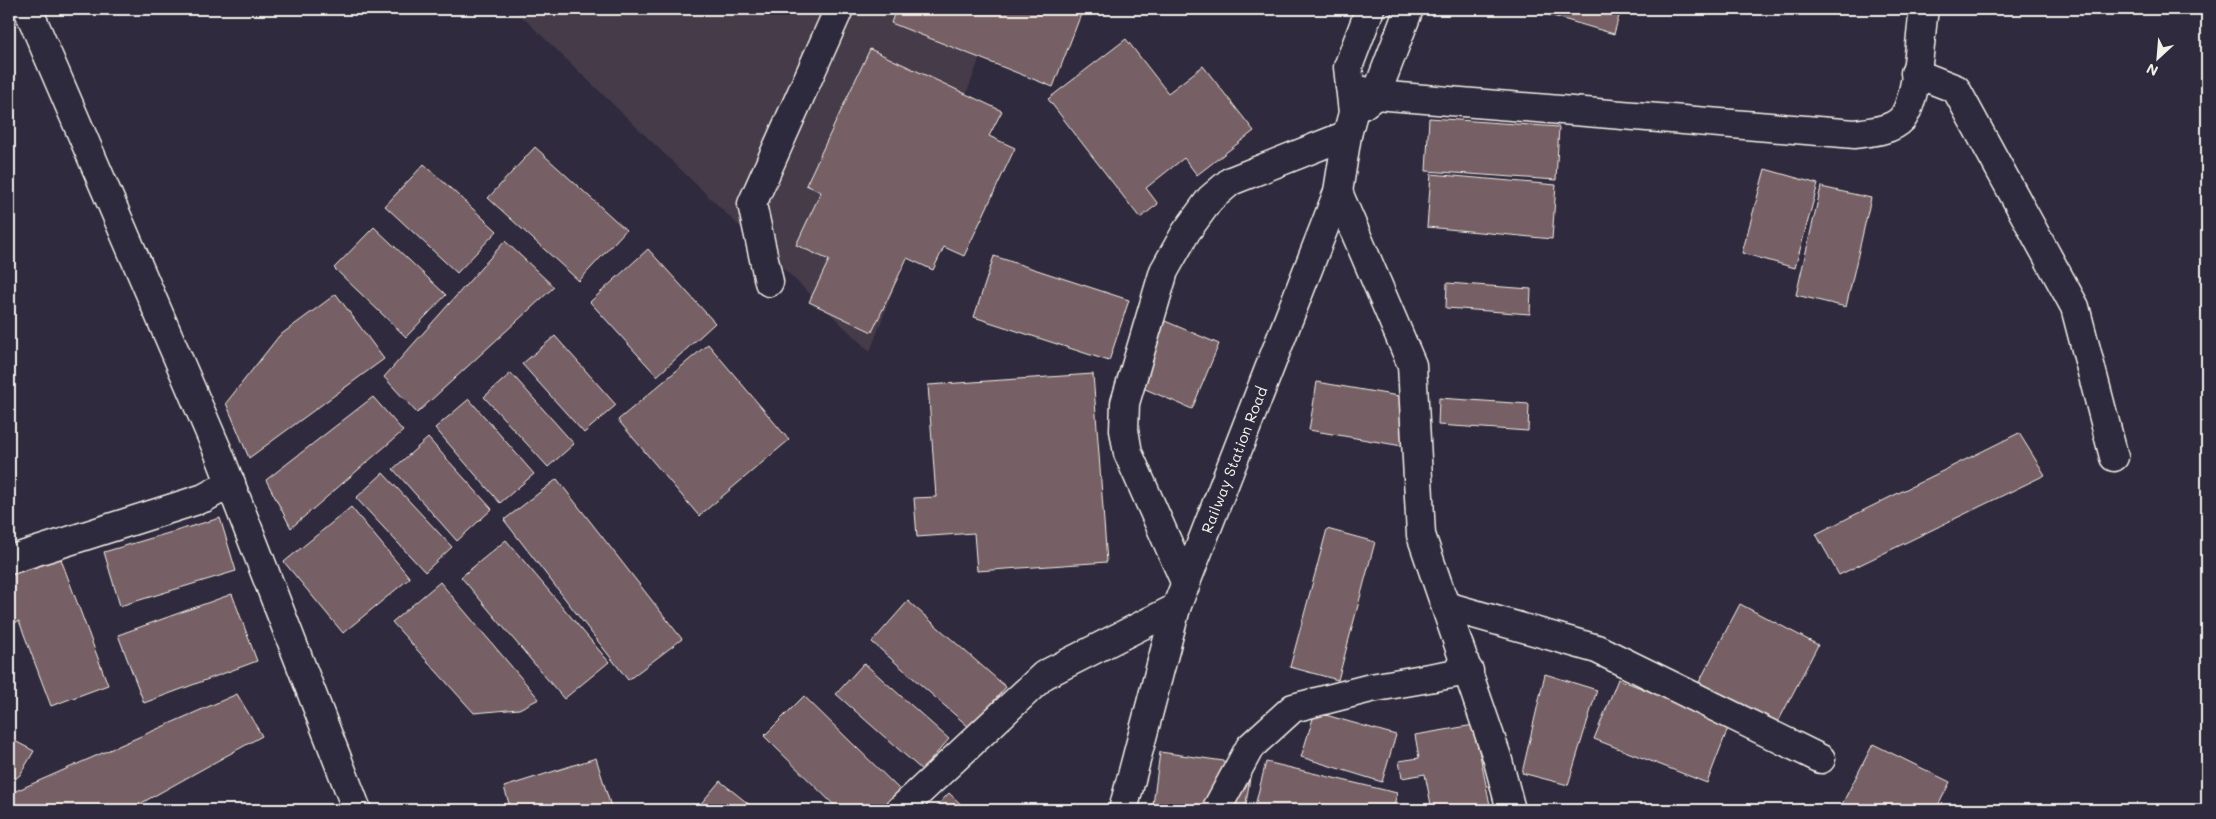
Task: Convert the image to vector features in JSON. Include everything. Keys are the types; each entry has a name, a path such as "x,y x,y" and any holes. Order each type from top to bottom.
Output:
{"street":[{"path":"28,9 231,483 357,810"},
{"path":"768,282 752,204 839,9"},
{"name":"Railway Station Road","path":"1123,810 1181,596 1338,192 1350,124 1348,67 1370,9"},
{"path":"900,810 1044,675 1181,596 1128,453 1124,430 1125,403 1164,271 1186,232 1210,199 1231,181 1350,124 1376,95 1409,9"},
{"path":"1350,87 1376,95 1854,134 1881,131 1901,120 1912,100 1924,9"},
{"path":"1915,73 1956,89 2075,308 2114,456"},
{"path":"1338,192 1412,365 1421,535 1469,671 1497,757 1511,810"},
{"path":"9,560 204,498 231,483"},
{"path":"1446,606 1597,649 1821,759"},
{"path":"1216,810 1250,747 1293,708 1371,688 1469,671"}],"shaded area":[{"path":"514,9 998,9 870,352"}],"building":[{"path":"896,9 1083,9 1053,87 891,23"},
{"path":"1529,9 1621,9 1614,34"},
{"path":"1126,39 1168,93 1203,66 1254,131 1197,175 1184,158 1146,188 1158,204 1140,218 1048,99"},
{"path":"870,49 1002,111 989,136 1015,148 964,256 944,247 933,270 907,258 872,332 809,302 829,260 796,245 821,192 806,185"},
{"path":"1429,118 1559,127 1556,180 1426,171"},
{"path":"535,147 626,230 579,281 488,198"},
{"path":"424,164 497,231 457,273 385,206"},
{"path":"1765,169 1818,184 1795,268 1742,253"},
{"path":"1431,174 1556,185 1552,239 1427,227"},
{"path":"1821,187 1871,198 1846,307 1796,295"},
{"path":"374,227 446,295 406,337 334,268"},
{"path":"505,241 554,287 417,413 384,377"},
{"path":"648,249 715,323 657,376 590,302"},
{"path":"994,256 1129,300 1109,361 974,317"},
{"path":"1447,283 1531,289 1530,314 1446,308"},
{"path":"336,294 384,359 249,458 226,403 279,336"},
{"path":"1165,321 1219,344 1192,409 1138,386"},
{"path":"555,336 616,405 584,433 522,364"},
{"path":"708,344 789,440 699,516 618,420"},
{"path":"511,373 574,444 548,467 484,397"},
{"path":"1093,374 1107,562 977,571 974,533 917,537 914,498 936,497 928,385"},
{"path":"1317,382 1410,398 1402,446 1309,430"},
{"path":"373,397 403,431 291,528 266,480"},
{"path":"1439,398 1529,404 1528,431 1438,425"},
{"path":"469,399 534,474 500,503 435,428"},
{"path":"2019,433 2045,475 1839,575 1816,534"},
{"path":"428,438 492,509 457,541 393,469"},
{"path":"383,473 452,547 425,572 356,498"},
{"path":"557,479 682,639 628,680 504,520"},
{"path":"351,507 410,578 343,633 284,562"},
{"path":"220,518 236,571 120,606 104,552"},
{"path":"1327,529 1375,542 1338,680 1290,667"},
{"path":"506,540 609,662 564,699 461,577"},
{"path":"56,546 108,685 51,706 19,621 9,625 9,564"},
{"path":"440,582 539,699 519,709 474,713 392,622"},
{"path":"232,594 257,661 144,703 118,635"},
{"path":"908,601 1006,687 970,728 872,642"},
{"path":"1740,604 1818,645 1777,724 1698,684"},
{"path":"864,663 949,739 922,770 836,694"},
{"path":"1545,674 1597,690 1568,785 1522,773"},
{"path":"1618,679 1730,723 1707,783 1594,739"},
{"path":"237,694 262,736 129,810 9,810 9,794"},
{"path":"804,696 900,790 880,810 839,810 764,736"},
{"path":"1315,712 1396,735 1382,782 1301,757"},
{"path":"1474,725 1490,805 1472,810 1432,810 1425,774 1402,778 1399,761 1419,758 1415,735"},
{"path":"9,738 34,751 20,775 9,784"},
{"path":"1873,744 1950,782 1936,810 1839,810"},
{"path":"1160,752 1252,765 1245,810 1191,810 1153,805"},
{"path":"596,758 612,810 511,810 504,787"},
{"path":"1266,762 1397,793 1393,810 1254,810"},
{"path":"720,781 756,810 702,810 698,807"},
{"path":"949,793 967,810 933,810"}]}
